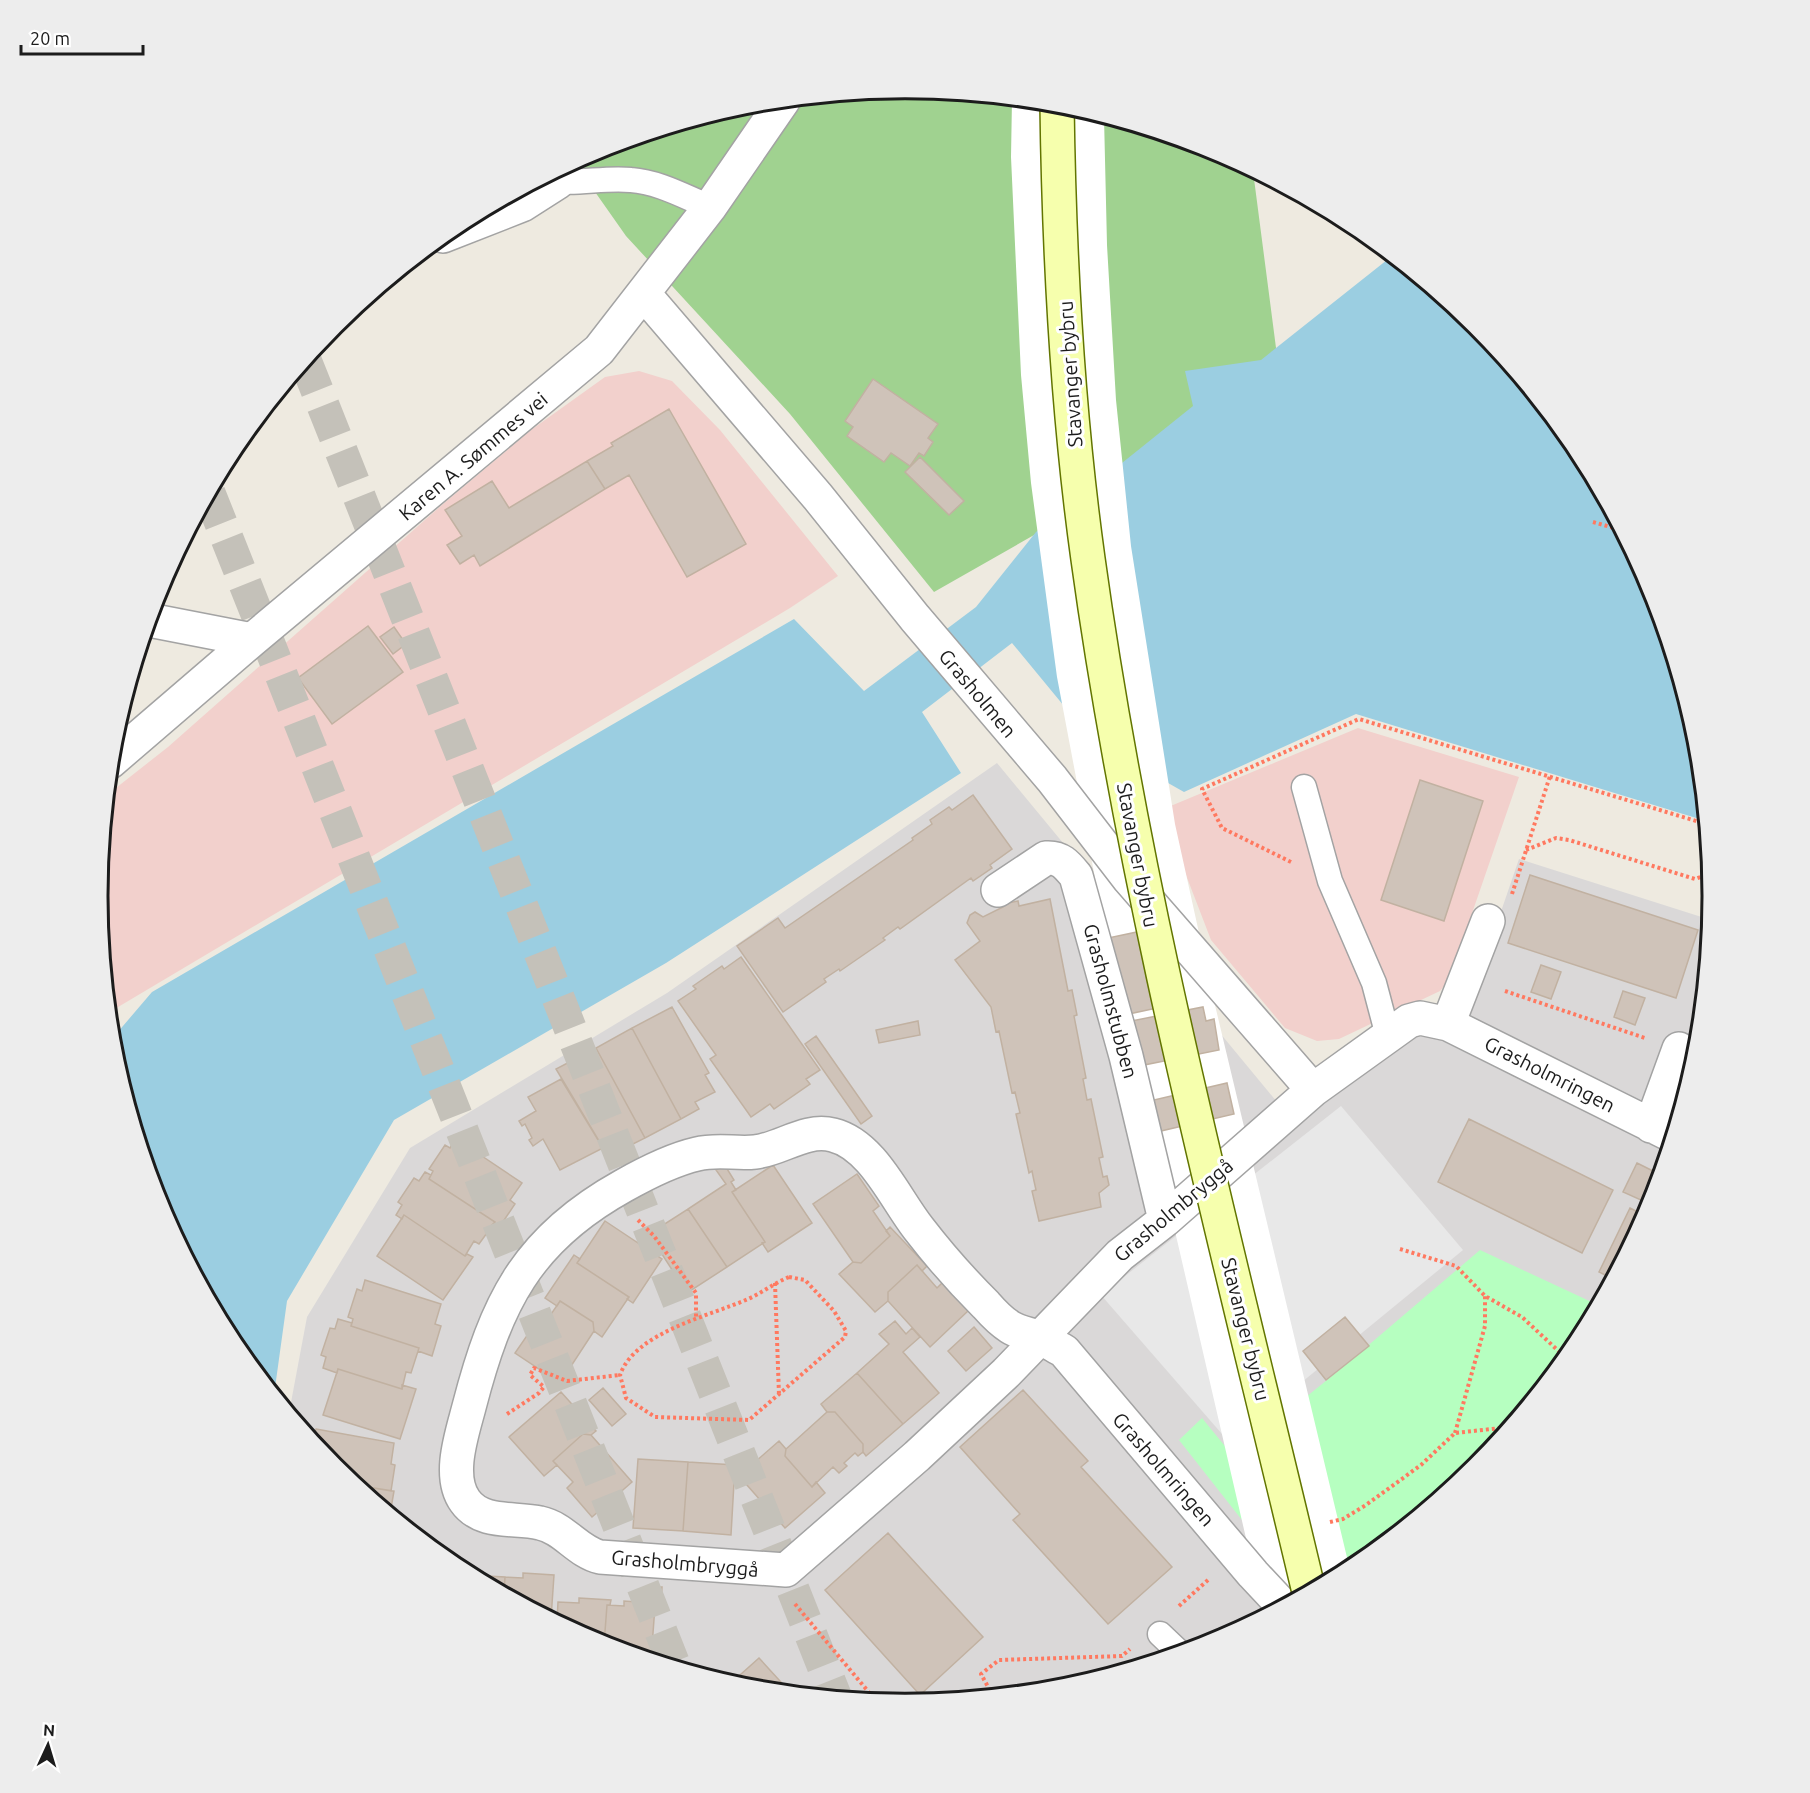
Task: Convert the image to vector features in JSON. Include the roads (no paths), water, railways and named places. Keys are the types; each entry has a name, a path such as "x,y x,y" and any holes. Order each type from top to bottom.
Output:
{"main road":[{"name":"Stavanger bybru","path":"1058,114 1067,361 1087,555 1107,687 1143,882 1168,1000 1307,1585"}],"street":[{"name":"Karen A. Sømmes vei","path":"121,753 599,350 710,207 776,110"},
{"path":"482,221 522,205 544,185"},
{"name":"Grasholmen","path":"644,294 818,497 915,618 1052,779 1129,879 1313,1090"},
{"path":"157,622 252,640"},
{"name":"Grasholmstubben","path":"998,890 1046,858 1055,857 1065,862 1076,876 1126,1056 1165,1220"},
{"path":"1448,1024 1488,921"},
{"name":"Grasholmringen","path":"1313,1090 1388,1036 1397,1027 1420,1018 1448,1024 1662,1131 1679,1049"},
{"name":"Grasholmbryggå","path":"1040,1338 1011,1328 985,1305 919,1230 863,1153 847,1140 831,1134 808,1134 755,1152 720,1150 673,1161 598,1200 566,1222 549,1238 512,1286 485,1349 466,1418 456,1477 467,1504 481,1514 540,1523 557,1529 590,1554 600,1557 786,1570 917,1456 1040,1338 1120,1255 1165,1220 1313,1090"},
{"name":"Grasholmringen","path":"1040,1338 1064,1351 1252,1574 1278,1601"}],"lane":[{"path":"554,180 632,180 656,184 710,207"},
{"path":"1304,788 1330,881 1374,983 1388,1036"},
{"path":"1161,1634 1174,1647"}],"water":[{"path":"1386,261 1431,297 1469,333 1538,411 1596,498 1620,544 1642,591 1675,690 1687,741 1699,819 1356,714 1184,792 1092,740 1012,643 922,712 961,773 666,963 394,1120 287,1301 275,1386 242,1340 214,1295 168,1202 150,1153 135,1103 119,1030 152,992 794,619 864,691 976,607 1036,532 1193,406 1185,371 1261,360"}],"tunnel":[{"path":"308,368 833,1690"},
{"path":"212,501 672,1659"}]}
